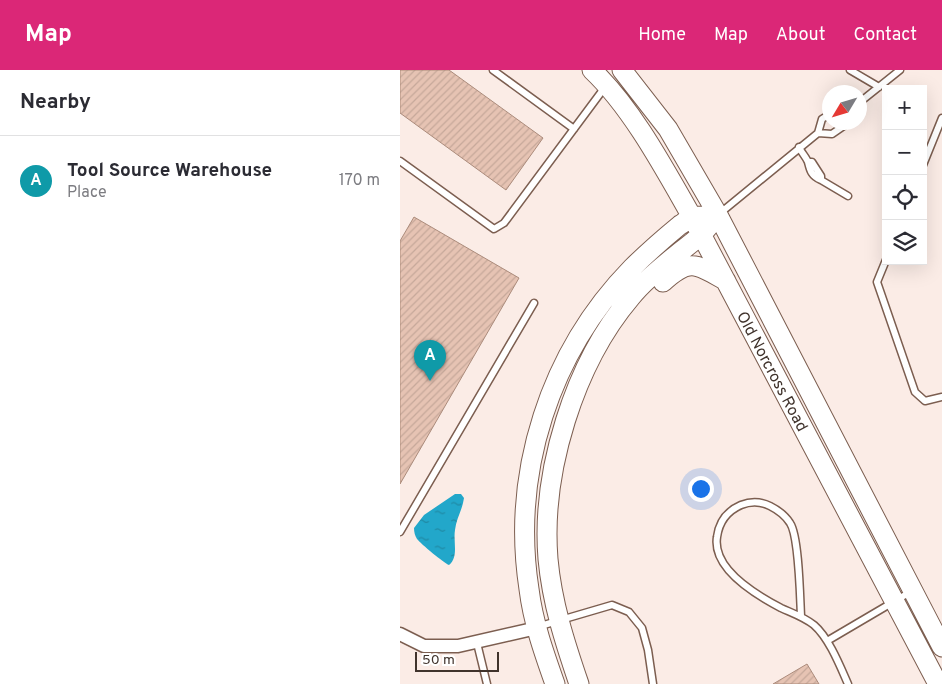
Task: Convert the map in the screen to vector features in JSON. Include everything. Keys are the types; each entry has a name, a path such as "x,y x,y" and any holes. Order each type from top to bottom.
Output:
{"main road":[{"name":"Old Norcross Road","path":"592,70 607,84 653,150 692,217 938,684"},
{"name":"Old Norcross Road","path":"622,70 668,129 718,215 942,647"},
{"path":"555,684 537,628 528,589 525,557 525,503 531,462 542,415 556,380 579,335 607,295 656,245 692,217 718,215"},
{"path":"579,684 558,621 548,559 547,517 558,444 575,391 602,336 631,296 676,255 702,235 718,215"},
{"path":"602,336 677,269 695,265 726,281"}],"street":[{"path":"400,634 424,646 458,646 537,628"}],"lane":[{"path":"493,70 574,128"},
{"path":"850,70 879,87"},
{"path":"867,96 900,70"},
{"path":"400,161 494,229 504,223 607,84"},
{"path":"927,155 942,118"},
{"path":"718,215 818,132 822,119"},
{"path":"818,132 832,134 838,130"},
{"path":"799,148 808,162 808,167 814,178 848,196"},
{"path":"884,265 877,282 915,392 925,401 942,396"},
{"path":"400,532 534,303"},
{"path":"801,616 795,538 791,524 784,515 767,505 757,502 735,508 718,526 716,542 718,557 728,571 742,583 780,607 801,616 816,626 827,641 848,684"},
{"path":"827,641 913,591"},
{"path":"537,628 612,605 629,612 642,628 648,650 652,684"},
{"path":"477,643 487,684"}],"water":[{"path":"455,494 461,494 464,498 456,526 455,554 449,565 417,539 414,528 424,515"}],"building":[{"path":"400,70 449,70 543,138 506,190 400,113"},
{"path":"414,217 519,278 400,484 400,241"},
{"path":"807,664 819,684 773,684"}],"place":[{"name":"Tool Source Warehouse","path":"430,381"}]}
